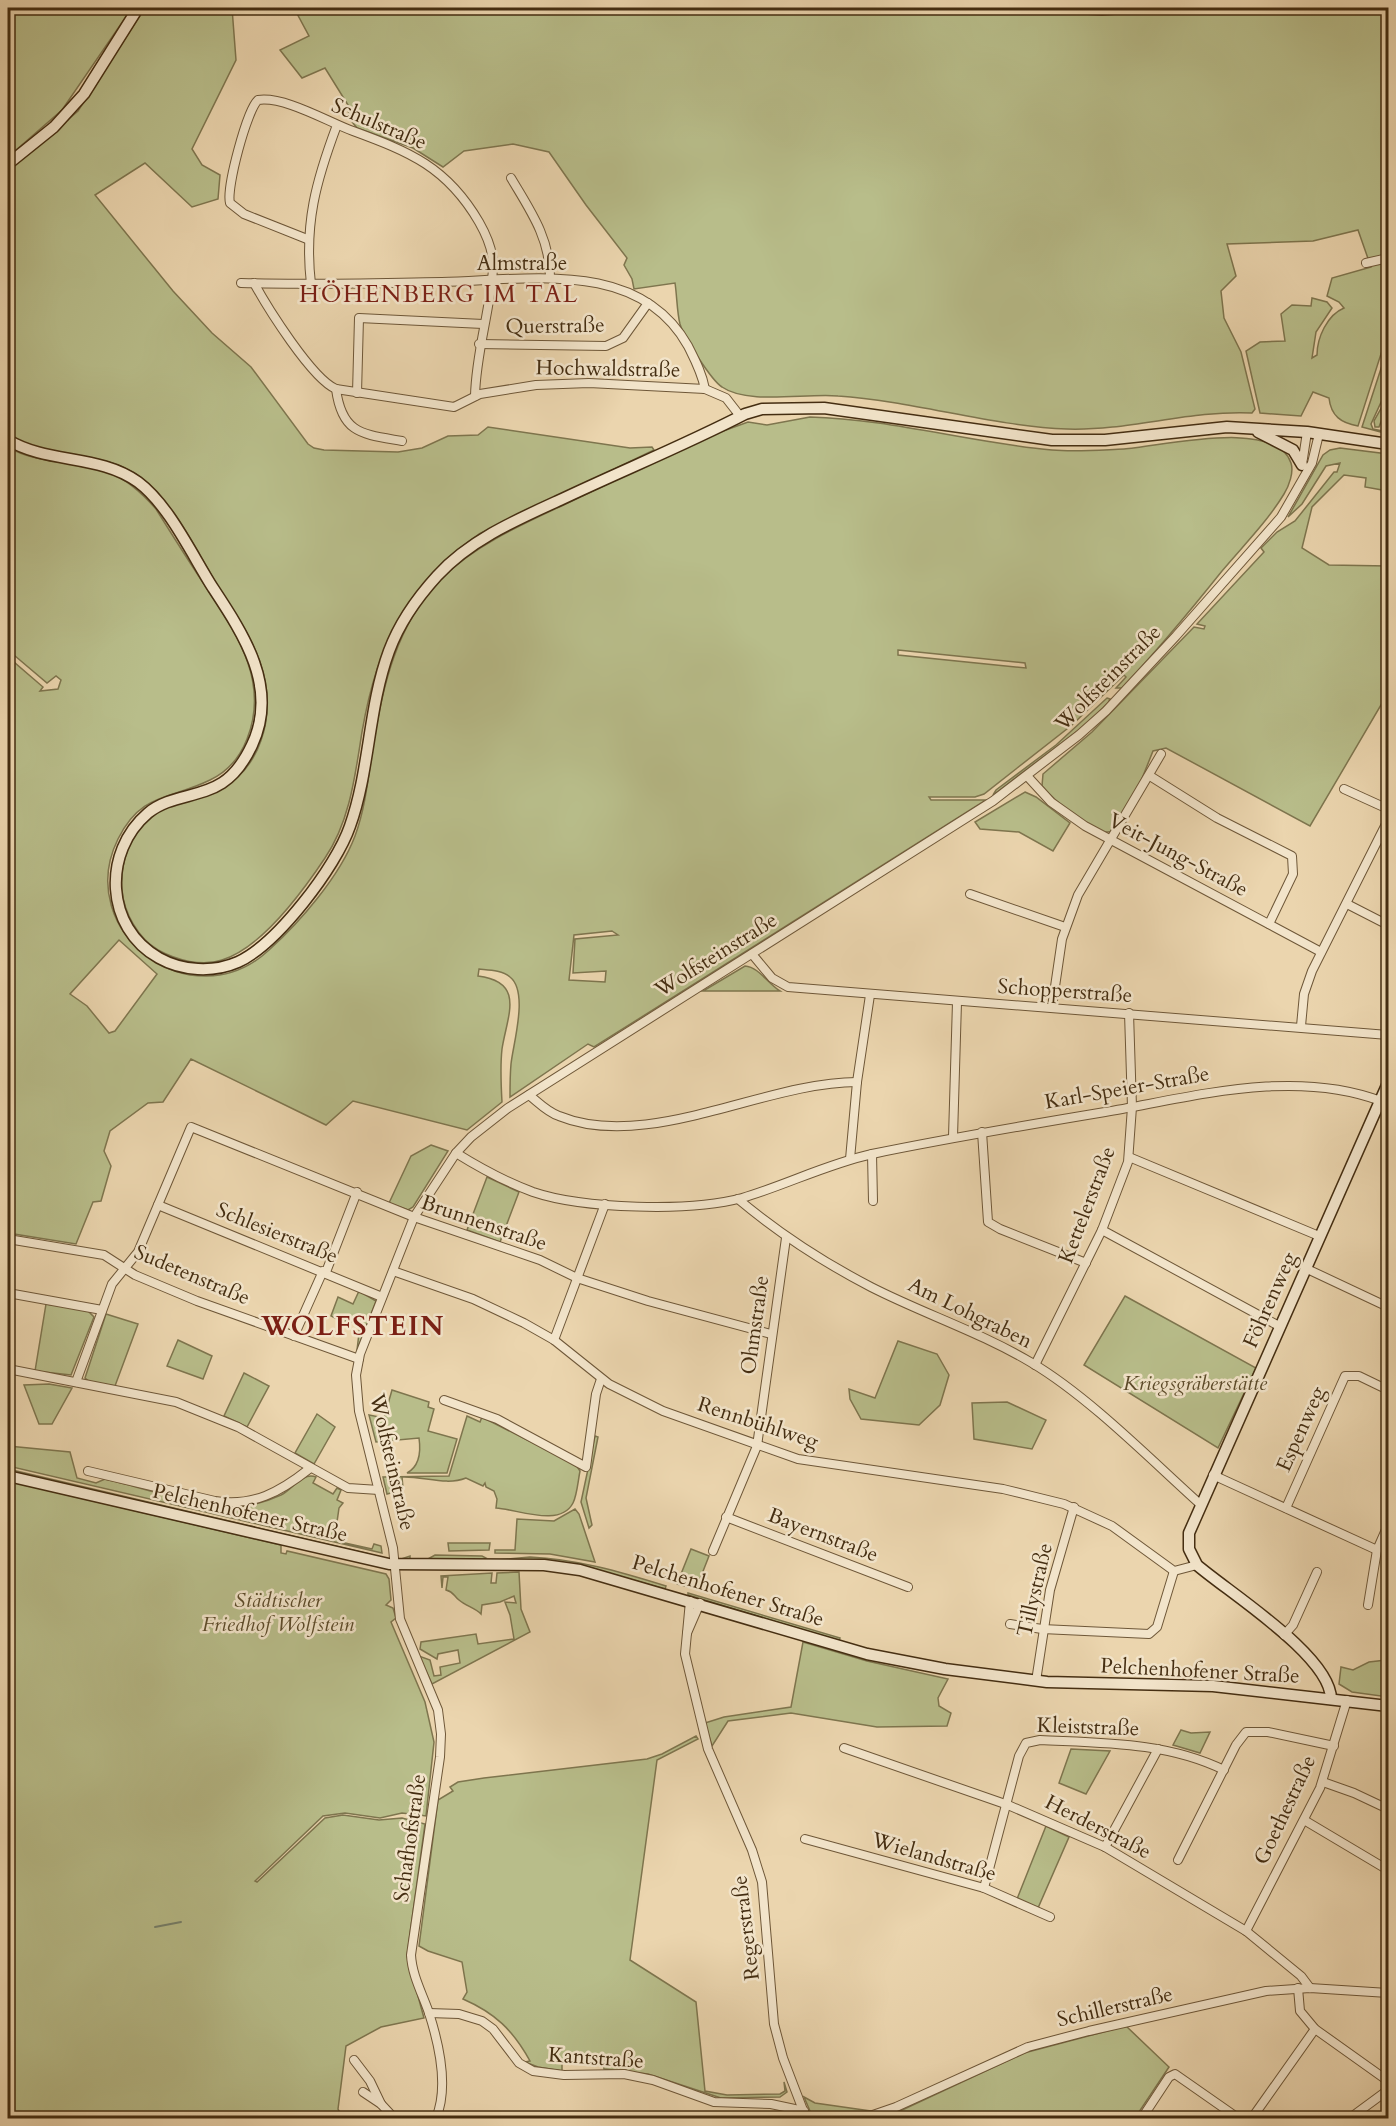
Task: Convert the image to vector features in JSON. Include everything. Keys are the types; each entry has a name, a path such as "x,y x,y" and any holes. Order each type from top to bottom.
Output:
{"main road":[{"path":"8,164 54,127 84,94 138,8"},
{"path":"8,440 31,450 111,467 145,488 166,514 227,609 254,660 262,691 260,719 256,736 241,765 232,776 213,788 165,802 149,812 132,829 116,865 121,915 135,938 161,959 180,966 202,969 231,965 262,945 302,904 341,847 355,810 377,690 388,652 401,625 439,574 463,552 503,527 740,416 757,410 834,408 1033,438 1078,441 1240,427 1307,432 1389,444"},
{"path":"1240,427 1278,440 1293,450 1302,465"},
{"name":"Föhrenweg","path":"1197,1565 1188,1540 1200,1504 1319,1236 1384,1102 1389,1083"},
{"name":"Pelchenhofener Straße","path":"8,1476 395,1565 560,1566 625,1581 875,1656 945,1669 1036,1681 1204,1686 1389,1706"},
{"path":"1197,1565 1284,1635 1326,1679 1331,1699"}],"street":[{"path":"1059,8 1102,11 1140,8"},
{"name":"Schulstraße","path":"307,239 237,211 229,200 230,182 249,118 258,100 289,105 411,154 446,177 469,206 485,234 493,262 479,344 475,396"},
{"path":"310,284 307,239 317,182 337,125"},
{"path":"511,178 543,234 549,258 550,277"},
{"path":"1366,263 1389,258"},
{"name":"Almstraße","path":"241,283 491,281 550,277 599,284 628,293 648,303 668,318 679,330 699,369 705,388"},
{"path":"254,283 268,308 307,361 324,382 336,389 340,412 355,431 402,441"},
{"name":"Querstraße","path":"479,344 606,346 623,338 648,303"},
{"name":"Querstraße","path":"357,393 359,318 483,324"},
{"name":"Hochwaldstraße","path":"336,389 454,407 475,396 522,386 561,384 705,388"},
{"path":"705,388 726,398 740,416"},
{"name":"Wolfsteinstraße","path":"1302,478 1307,432"},
{"name":"Wolfsteinstraße","path":"395,1565 391,1539 357,1399 359,1359 414,1217 456,1153 471,1137 529,1095 1028,777 1106,711 1274,525 1289,505 1314,458 1320,434"},
{"path":"1052,1007 1065,927 1085,880 1150,776 1161,754"},
{"path":"1150,776 1217,818 1293,856 1293,874 1269,924"},
{"name":"Veit-Jung-Straße","path":"1028,777 1040,792 1065,813 1321,952"},
{"path":"1344,789 1389,809"},
{"path":"1301,1026 1307,982 1389,820"},
{"path":"970,894 1065,927"},
{"path":"1347,904 1389,925"},
{"name":"Schopperstraße","path":"752,954 772,978 788,987 957,1002 1301,1026 1389,1035"},
{"path":"850,1159 857,1082 870,995"},
{"path":"953,1137 957,1002"},
{"name":"Kettelerstraße","path":"1035,1365 1102,1230 1129,1156 1132,1107 1129,1013"},
{"path":"529,1095 559,1117 595,1125 622,1124 655,1122 707,1113 814,1084 857,1082"},
{"name":"Karl-Speier-Straße","path":"456,1153 483,1169 536,1192 604,1204 670,1206 738,1199 850,1159 872,1154 953,1137 1189,1096 1270,1087 1316,1088 1384,1102"},
{"name":"Brunnenstraße","path":"158,1205 191,1127 357,1192 414,1217 540,1260 577,1278 648,1301 771,1334"},
{"path":"982,1132 988,1222 1000,1229 1086,1263"},
{"path":"872,1154 873,1201"},
{"path":"1129,1156 1319,1236"},
{"path":"294,1336 325,1271 357,1192"},
{"name":"Am Lohgraben","path":"738,1199 786,1238 872,1287 987,1338 1035,1365 1131,1442 1200,1504"},
{"path":"554,1340 604,1204"},
{"path":"76,1382 115,1279 138,1252 158,1205"},
{"name":"Schlesierstraße","path":"158,1205 325,1271 382,1297"},
{"path":"1102,1230 1279,1326"},
{"name":"Ohmstraße","path":"713,1551 757,1446 786,1238"},
{"name":"Sudetenstraße","path":"8,1239 95,1253 112,1258 125,1270 197,1301 359,1359"},
{"path":"1305,1268 1389,1307"},
{"name":"Rennbühlweg","path":"393,1270 473,1299 554,1340 601,1379 647,1404 757,1446 798,1459 1004,1489 1074,1507 1112,1526 1174,1571"},
{"path":"8,1293 102,1310"},
{"path":"8,1369 161,1398 193,1408 238,1427 309,1469 348,1488 379,1490"},
{"name":"Espenweg","path":"1286,1508 1345,1376 1359,1376 1389,1390"},
{"path":"444,1400 497,1419 586,1467 596,1394 601,1379"},
{"path":"88,1471 225,1503 248,1502 274,1493 309,1469"},
{"path":"1213,1475 1377,1550"},
{"name":"Tillystraße","path":"1036,1681 1042,1629 1074,1507"},
{"name":"Bayernstraße","path":"726,1517 908,1587"},
{"path":"1368,1605 1377,1550 1389,1525"},
{"name":"Schafhofstraße","path":"395,1565 400,1619 433,1696 441,1734 411,1954 415,1976 429,2013 438,2050 441,2082 436,2118"},
{"path":"1010,1624 1042,1629 1131,1635 1153,1632 1160,1618 1174,1571 1197,1565"},
{"path":"1284,1635 1293,1625 1317,1572"},
{"name":"Regerstraße","path":"695,1602 687,1633 685,1654 703,1732 717,1772 752,1850 762,1882 774,2024 783,2058 805,2115"},
{"name":"Goethestraße","path":"1246,1931 1323,1782 1347,1700"},
{"path":"1178,1860 1239,1739 1253,1731 1334,1746"},
{"name":"Kleiststraße","path":"984,1888 1008,1805 1021,1748 1030,1741 1105,1743 1158,1749 1194,1756 1224,1770"},
{"name":"Herderstraße","path":"844,1748 1008,1805 1105,1847 1246,1931 1301,1976 1310,1988"},
{"path":"1105,1847 1158,1749"},
{"path":"1323,1782 1389,1809"},
{"path":"1304,1820 1389,1870"},
{"name":"Wielandstraße","path":"805,1839 984,1888 1050,1917"},
{"path":"1298,1988 1300,2011 1315,2029 1389,2082"},
{"name":"Schillerstraße","path":"864,2118 896,2107 1028,2047 1249,1994 1298,1988 1389,1993"},
{"name":"Kantstraße","path":"429,2013 459,2014 482,2021 500,2037 519,2063 533,2071 564,2075 624,2074 645,2078 714,2102 780,2105 805,2115"},
{"path":"1252,2118 1315,2029"},
{"path":"354,2060 370,2081 381,2104"},
{"path":"1142,2118 1168,2077 1175,2074 1228,2116 1238,2118"},
{"path":"1350,2118 1389,2090"},
{"path":"363,2092 381,2104 394,2118"},
{"name":"Kantstraße","path":"780,2105 788,2099 798,2098"}],"green space":[{"path":"8,8 132,8 62,110 8,157"},
{"path":"145,8 232,8 236,60 192,149 202,165 220,175 218,199 192,207 145,163 95,195 173,291 212,333 251,367 308,444 324,450 398,452 422,448 448,436 478,435 488,427 630,448 652,447 654,450 479,534 432,574 414,596 386,644 368,700 346,813 325,858 293,902 266,931 237,954 206,963 165,954 151,945 138,932 123,899 124,863 133,838 150,818 173,805 217,791 232,782 254,756 261,740 267,707 260,662 246,632 188,534 167,504 144,480 112,463 41,449 8,434 8,171 78,111"},
{"path":"294,8 1388,8 1388,332 1358,426 1338,418 1332,410 1329,398 1313,392 1301,416 1260,413 1246,351 1260,342 1285,341 1281,314 1292,305 1311,306 1312,298 1327,302 1332,308 1316,332 1312,358 1317,355 1319,341 1328,321 1344,308 1339,302 1327,296 1332,278 1371,267 1358,230 1313,241 1227,244 1236,276 1221,291 1224,318 1241,352 1255,409 1252,413 1206,415 1090,429 1067,429 1010,423 867,399 825,395 761,397 733,392 722,387 711,376 687,338 679,320 675,283 634,289 632,279 624,265 627,258 549,152 513,144 464,151 443,167 413,148 357,128 349,118 348,105 325,68 302,78 280,50 309,36"},
{"path":"1388,347 1388,387 1371,424 1373,429 1388,432 1388,434 1362,427"},
{"path":"1388,396 1388,429 1382,428 1385,420 1382,419 1379,427 1375,427 1374,421"},
{"path":"810,417 840,419 901,426 1022,447 1070,451 1124,449 1188,440 1241,438 1264,441 1281,449 1291,463 1292,471 1286,491 1270,514 1173,631 1122,688 1116,688 1126,677 1124,675 1072,725 984,794 975,797 929,797 931,800 986,800 594,1047 588,1044 510,1097 511,1064 519,1006 516,984 503,973 479,969 478,976 503,985 510,1002 501,1056 502,1102 467,1130 353,1101 326,1125 191,1059 163,1102 148,1103 110,1131 104,1151 111,1166 101,1201 93,1202 76,1244 8,1233 8,657 43,687 40,691 58,689 61,680 56,676 47,683 8,650 8,447 44,460 108,472 122,478 140,492 156,509 236,636 245,655 254,696 253,717 241,752 228,768 217,776 158,799 136,813 118,839 108,873 111,906 125,934 147,956 175,971 206,976 239,970 269,950 318,898 340,867 355,836 361,815 381,704 394,658 413,615 443,577 472,553 504,534 661,458 748,422 767,425","holes":["898,650 1025,663 1026,668 898,655","612,931 618,935 575,939 573,973 606,971 605,982 569,980 574,935","119,940 157,974 115,1031 109,1033 87,1006 70,994"]},
{"path":"1340,448 1388,454 1388,491 1365,487 1366,478 1344,475 1312,507 1302,548 1329,565 1388,566 1388,693 1310,826 1166,748 1153,751 1141,781 1112,831 1105,832 1096,829 1075,816 1042,786 1043,774 1092,732 1194,627 1204,629 1205,626 1197,624 1264,552 1261,548 1277,532 1295,521 1334,472 1337,472 1340,463 1326,466 1302,504 1288,517 1323,455 1330,450"},
{"path":"1107,698 1110,699 1108,703 1084,726 993,795 996,790 1056,745"},
{"path":"1025,792 1036,797 1070,823 1053,851 1019,832 980,829 975,822"},
{"path":"745,966 755,969 780,991 703,991"},
{"path":"431,1145 448,1151 413,1207 408,1210 389,1203 411,1156"},
{"path":"487,1177 519,1192 500,1242 467,1230"},
{"path":"359,1291 376,1301 357,1350 360,1325 346,1320 339,1336 336,1332 339,1320 331,1316 338,1297 353,1304"},
{"name":"Kriegsgräberstätte","path":"1125,1296 1256,1368 1218,1448 1084,1365"},
{"path":"46,1304 87,1310 94,1317 71,1375 35,1371"},
{"path":"106,1314 138,1324 115,1386 90,1382 85,1378"},
{"path":"178,1340 212,1356 203,1379 167,1366"},
{"path":"898,1341 937,1354 949,1375 940,1405 919,1425 861,1419 850,1399 849,1389 875,1398"},
{"path":"244,1373 269,1386 247,1427 224,1416"},
{"path":"49,1384 72,1388 52,1424 39,1424 24,1385"},
{"path":"392,1390 429,1402 428,1407 434,1409 428,1431 457,1439 447,1473 407,1473 415,1467 419,1458 419,1438 376,1442 369,1415 384,1418"},
{"path":"1007,1402 1046,1420 1032,1449 974,1439 972,1403"},
{"path":"317,1414 335,1427 314,1464 295,1453"},
{"path":"467,1416 480,1422 482,1417 576,1465 580,1471 576,1492 573,1503 567,1510 548,1516 496,1508 497,1499 494,1491 486,1487 485,1483 483,1486 466,1478 442,1481 402,1477 403,1488 397,1489 396,1480 390,1481 391,1493 387,1494 383,1477 449,1476"},
{"path":"595,1436 598,1437 586,1498 592,1525 589,1528 581,1502"},
{"path":"8,1446 70,1452 77,1478 96,1483 105,1479 176,1498 231,1507 259,1503 281,1495 306,1477 316,1477 313,1483 333,1494 337,1488 341,1490 337,1500 343,1503 339,1508 335,1536 343,1535 345,1543 372,1549 374,1544 381,1546 382,1553 8,1466"},
{"path":"8,1469 369,1554 370,1555 8,1472"},
{"name":"Städtischer Friedhof Wolfstein","path":"8,1481 281,1545 281,1553 286,1554 287,1551 386,1574 389,1579 391,1600 386,1605 393,1608 396,1618 391,1622 425,1702 434,1742 426,1816 402,1813 380,1818 345,1813 323,1816 255,1881 257,1882 325,1818 343,1815 379,1820 402,1818 425,1824 407,1956 424,2018 381,2027 346,2046 338,2109 343,2118 8,2118 8,1648 10,1645 8,1643 8,1516 14,1507 8,1501"},
{"path":"575,1509 579,1514 595,1562 550,1554 495,1553 495,1550 515,1550 517,1519 554,1521"},
{"path":"448,1543 490,1543 489,1550 449,1551"},
{"path":"691,1549 709,1556 698,1584 692,1588 677,1584"},
{"path":"435,1555 486,1558 431,1562 411,1560 404,1558 410,1556 410,1559 428,1559"},
{"path":"530,1557 582,1563 666,1586 665,1589 583,1566 498,1560"},
{"path":"519,1572 521,1609 530,1632 432,1684 419,1656 430,1660 434,1676 441,1675 440,1667 460,1663 458,1650 438,1654 437,1659 420,1649 421,1642 476,1634 478,1644 514,1639 505,1602 516,1603 514,1596 500,1602 482,1605 481,1614 446,1590 448,1577 443,1577 442,1588 441,1576 492,1573 491,1583 496,1583 497,1573"},
{"path":"688,1593 840,1638 839,1641 688,1595"},
{"path":"803,1642 867,1661 948,1679 938,1698 939,1706 951,1713 947,1726 877,1727 791,1713 728,1721 712,1746 705,1723 724,1717 791,1707"},
{"path":"1388,1656 1388,1697 1352,1692 1339,1684 1341,1667 1353,1670 1369,1662 1386,1660"},
{"path":"1181,1730 1191,1733 1210,1732 1200,1753 1173,1745"},
{"path":"696,1736 698,1739 657,1760 630,1960 696,2002 705,2091 727,2095 780,2094 785,2091 784,2082 787,2092 780,2097 721,2098 648,2074 604,2069 603,2063 562,2063 562,2071 525,2062 530,2061 510,2031 485,2010 463,1999 467,1992 462,1962 419,1946 438,1800 453,1791 450,1787 458,1782 484,1778 647,1759 662,1754"},
{"path":"1071,1749 1110,1751 1086,1794 1059,1783"},
{"path":"1046,1826 1069,1837 1038,1908 1017,1899"},
{"path":"1126,2026 1169,2067 1135,2118 876,2118 900,2111 1024,2053"},
{"path":"804,2097 815,2103 871,2111 848,2118 813,2118"}],"waterway":[{"path":"155,1927 181,1922"}],"district":[{"name":"HÖHENBERG IM TAL","path":"439,294"},
{"name":"WOLFSTEIN","path":"353,1326"}]}
